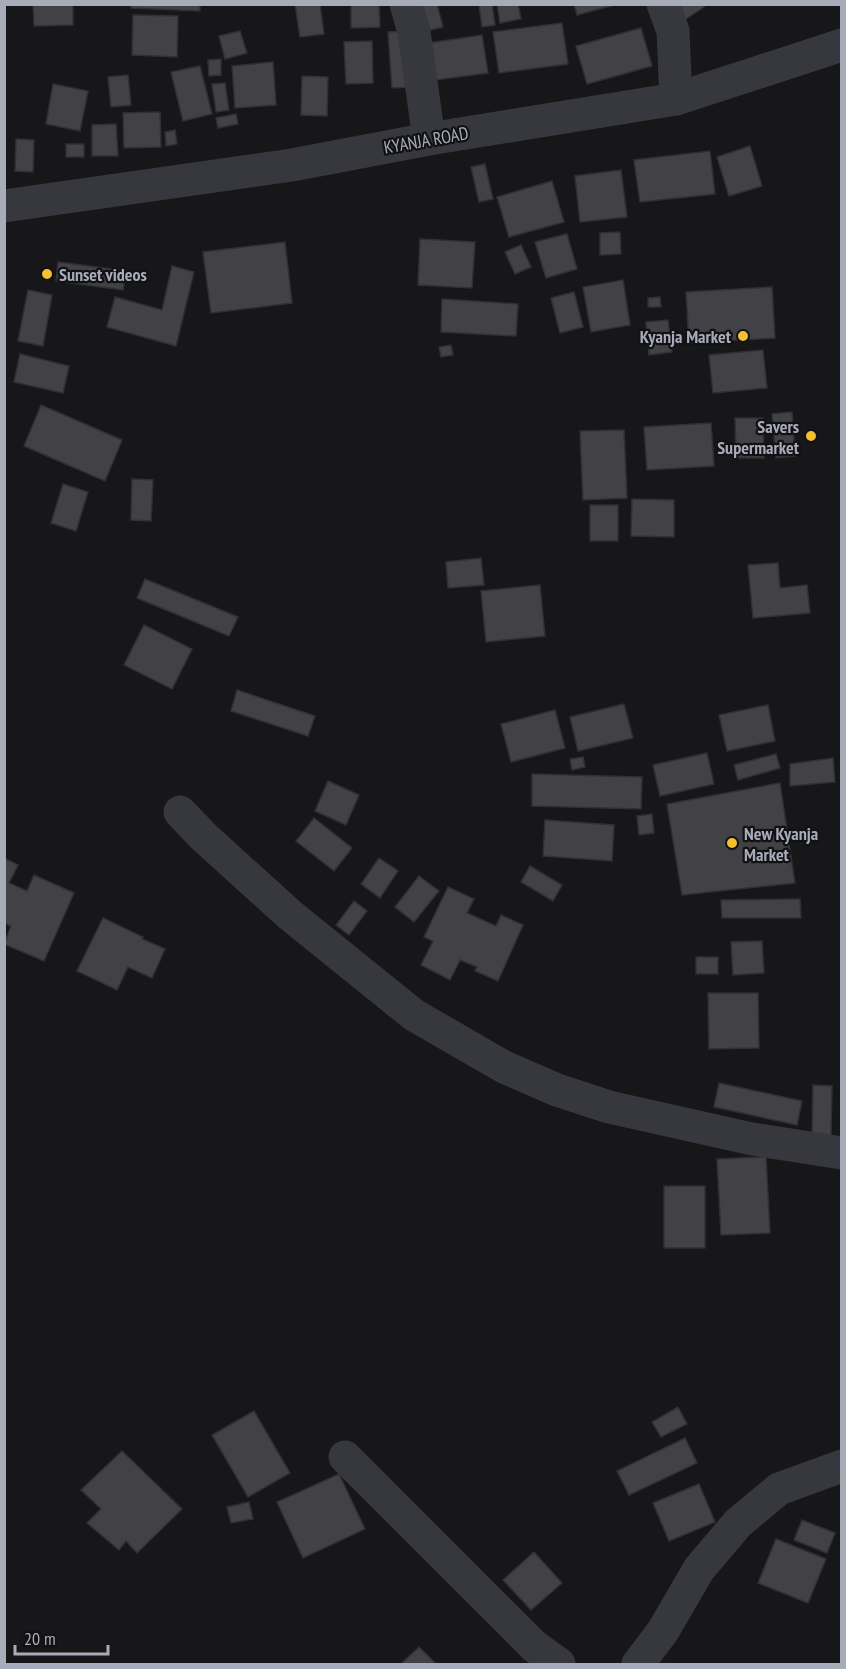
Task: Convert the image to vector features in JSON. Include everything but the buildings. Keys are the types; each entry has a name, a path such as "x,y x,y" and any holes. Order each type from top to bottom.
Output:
{"street":[{"path":"406,4 414,32 429,139"},
{"path":"663,4 673,31 676,99"},
{"name":"KYANJA ROAD","path":"4,206 292,165 429,139 676,99 842,45"},
{"path":"180,812 204,837 290,915 414,1015 504,1067 557,1090 609,1107 752,1139 842,1154"},
{"path":"345,1457 526,1638 558,1665"},
{"path":"638,1665 663,1631 699,1569 738,1523 779,1489 842,1466"}],"place":[{"name":"Sunset videos","path":"47,274"},
{"name":"Kyanja Market","path":"743,336"},
{"name":"Savers Supermarket","path":"811,436"},
{"name":"New Kyanja Market","path":"732,843"}]}
